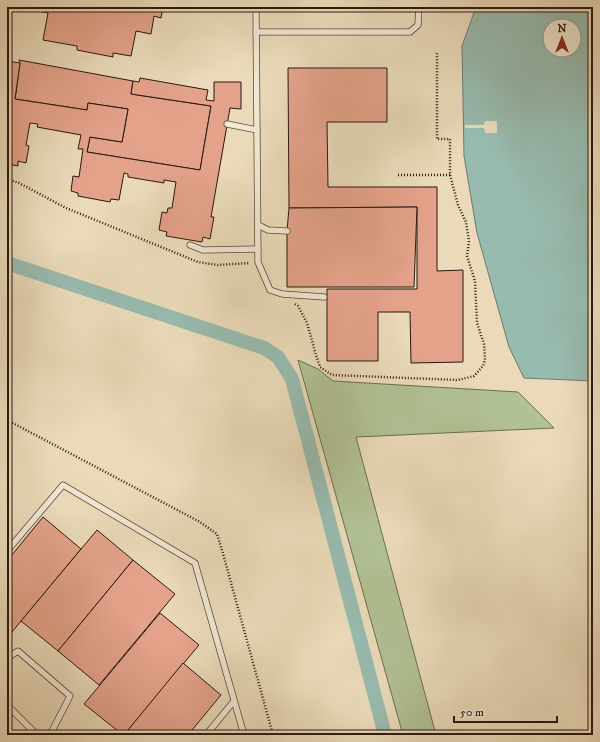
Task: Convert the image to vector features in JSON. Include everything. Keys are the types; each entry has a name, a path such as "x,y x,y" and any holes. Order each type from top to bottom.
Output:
{"lane":[{"path":"256,7 258,262 270,290 282,294 324,297"},
{"path":"256,32 410,32 418,25 419,7"},
{"path":"227,124 257,130"},
{"path":"258,225 268,230 287,231"},
{"path":"190,246 203,250 258,249"},
{"path":"7,551 64,485 195,563 244,735"},
{"path":"7,658 18,651 70,696 50,735"},
{"path":"206,735 234,701"},
{"path":"7,704 37,735"}],"path":[{"path":"282,294 298,306 307,323 320,367 332,375 458,380 474,376 482,366 485,360 484,344 477,323 475,281 467,256 469,241 466,222 458,205 450,175 450,139 436,139 437,53"},
{"path":"398,175 450,175"},
{"path":"7,179 19,183 66,208 198,262 218,265 258,262"}],"green space":[{"path":"298,360 318,369 333,381 518,392 554,428 356,437 436,735 403,735"}],"water":[{"path":"476,7 593,7 593,381 524,378 509,347 477,233 464,156 462,46"}],"pier":[{"path":"485,121 497,121 497,133 485,133 484,128 465,128 465,125 484,125"}],"building":[{"path":"39,7 163,7 161,18 154,16 151,34 136,31 131,56 113,53 113,57 77,50 77,46 43,40 48,13 38,11"},
{"path":"19,60 133,81 131,94 211,106 200,170 87,152 90,137 122,142 128,109 88,103 87,110 15,99 20,63"},
{"path":"7,61 20,63 15,99 87,110 88,103 128,109 122,142 90,137 87,152 200,170 211,106 131,94 133,81 139,82 140,78 208,90 206,100 214,101 214,82 241,82 241,109 230,108 211,217 214,217 210,239 203,237 202,242 166,236 167,232 159,230 162,212 167,213 168,208 172,208 176,182 164,180 164,183 128,177 128,174 124,173 119,200 111,199 110,202 78,196 78,193 71,191 73,176 79,177 83,149 78,149 81,135 37,127 38,124 30,123 26,145 29,146 26,163 18,161 18,166 7,164"},
{"path":"288,68 387,68 387,122 327,122 328,187 437,187 437,271 463,270 463,362 411,363 410,312 378,312 378,361 327,361 327,289 417,289 417,207 289,208"},
{"path":"417,207 414,287 287,287 287,231 289,208"},
{"path":"43,517 81,549 7,638 7,561"},
{"path":"97,530 133,560 58,651 21,621"},
{"path":"133,560 175,594 99,685 58,651"},
{"path":"160,613 199,645 123,735 84,704"},
{"path":"183,663 221,695 188,735 124,735"}],"waterway":[{"path":"7,263 264,348 278,357 292,379 385,735"}]}
